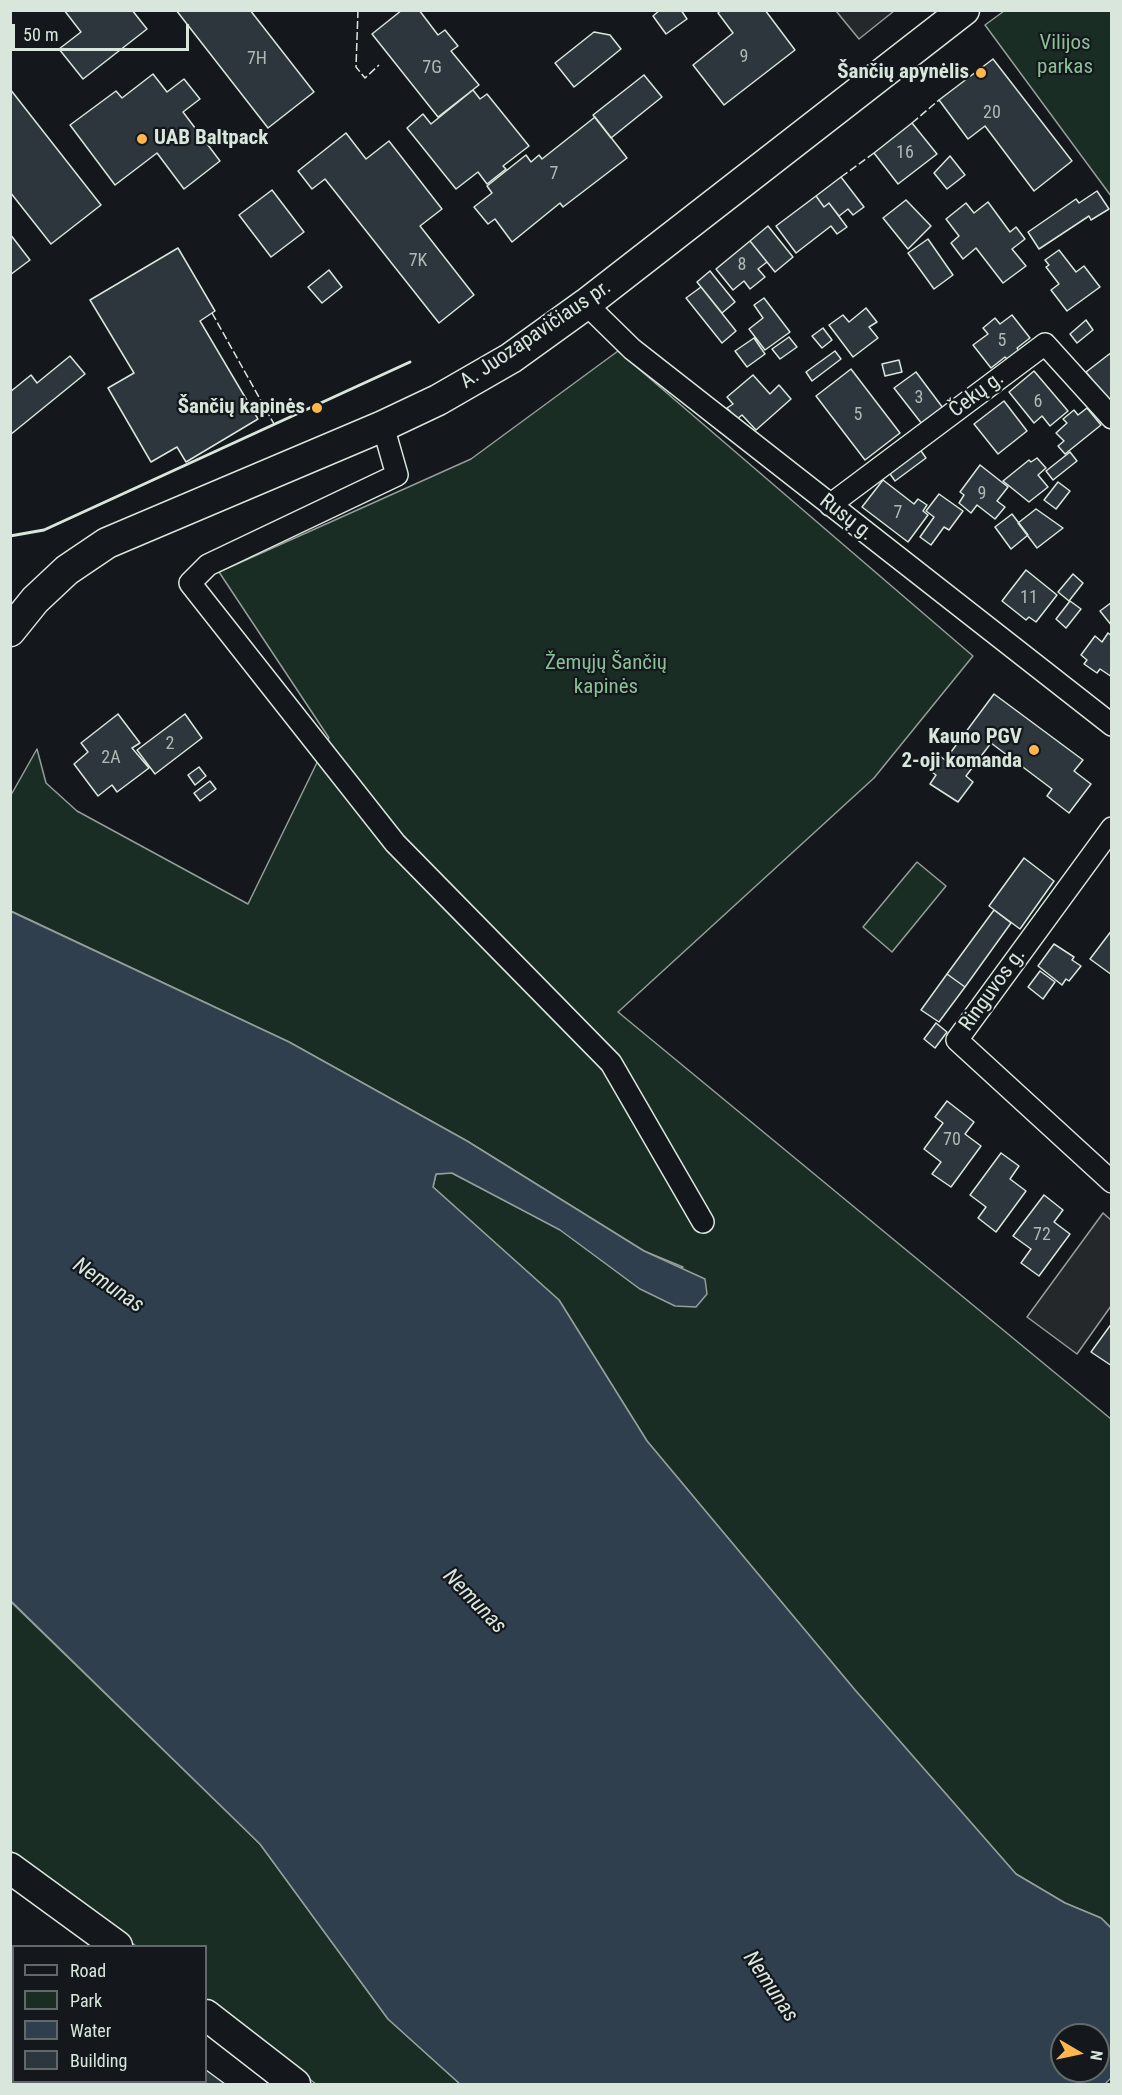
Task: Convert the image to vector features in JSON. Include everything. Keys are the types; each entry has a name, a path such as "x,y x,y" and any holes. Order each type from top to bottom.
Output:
{"main road":[{"name":"A. Juozapavičiaus pr.","path":"11,629 35,600 67,570 107,543 383,426 438,400 511,358 586,304 964,10"},
{"path":"10,1868 114,1945"},
{"path":"207,2016 295,2085"}],"street":[{"name":"Rusų g.","path":"586,304 632,349 1112,725"},
{"name":"Čekų g.","path":"830,505 1045,345 1112,418"},
{"path":"383,426 397,475 207,565 190,584 395,843 611,1063 703,1222"},
{"name":"Ringuvos g.","path":"1112,828 957,1040 1112,1182"}],"green space":[{"name":"Vilijos parkas","path":"1004,11 1111,11 1111,196 985,25"},
{"name":"Žemųjų Šančių kapinės","path":"618,351 973,656 874,778 618,1012 1111,1419 1111,1928 1101,1918 1065,1903 1016,1874 855,1690 647,1441 559,1300 433,1187 436,1174 452,1173 561,1230 640,1289 683,1267 644,1251 467,1141 289,1042 11,911 11,795 37,749 46,783 77,811 248,904 329,738 219,572 471,459"},
{"path":"917,862 946,886 892,952 863,927"},
{"path":"10,1601 260,1844 388,2019 460,2084 316,2084 207,2001 207,1945 135,1945 11,1851"}],"shaded area":[{"path":"836,11 894,11 859,39"},
{"path":"1103,1213 1111,1220 1111,1306 1077,1354 1027,1317"}],"water":[{"name":"Nemunas","path":"10,911 289,1042 467,1141 644,1251 705,1279 707,1294 696,1307 675,1306 640,1289 560,1230 452,1173 436,1174 433,1187 559,1300 647,1441 855,1690 1016,1874 1065,1903 1101,1918 1111,1928 1112,2077 1110,2079 1110,2023 1050,2023 1050,2083 1105,2084 460,2084 388,2019 260,1844 11,1601"}],"building":[{"path":"64,10 132,10 147,29 83,79 59,49 81,32"},
{"path":"176,10 250,10 314,92 268,128"},
{"path":"402,10 419,10 438,35 445,30 458,46 451,51 479,85 438,117 372,34"},
{"path":"660,10 681,10 687,19 666,34 653,16"},
{"path":"721,10 765,10 795,50 724,105 693,65 733,33 718,13"},
{"path":"594,32 610,35 621,49 574,87 555,63"},
{"path":"993,59 1072,161 1034,191 985,126 968,139 939,100"},
{"name":"UAB Baltpack","path":"153,74 167,92 184,79 200,99 183,112 220,161 184,189 157,153 115,185 70,125 116,91 122,98"},
{"path":"644,75 662,97 611,138 593,115"},
{"path":"10,89 101,205 51,244 10,192"},
{"path":"473,90 480,99 487,94 529,146 503,166 506,169 487,184 478,172 456,189 407,128 423,114 431,124"},
{"path":"595,117 627,158 563,207 560,203 512,242 495,219 488,224 474,207 492,193 487,186 526,155 531,162 539,155 542,159"},
{"path":"912,123 937,154 898,184 874,153"},
{"path":"346,133 366,159 389,141 442,209 420,226 474,295 439,323 325,179 312,189 298,171"},
{"path":"950,156 965,175 947,189 934,173"},
{"path":"841,177 864,207 853,215 848,209 839,216 829,203 824,207 816,196"},
{"path":"272,190 304,232 271,257 239,215"},
{"path":"1097,191 1109,209 1091,220 1089,216 1039,249 1028,232 1076,199 1079,203"},
{"path":"816,196 824,207 829,203 847,227 837,234 831,226 796,253 776,226"},
{"path":"906,200 931,226 908,249 883,218"},
{"path":"988,202 1010,232 1016,227 1025,239 1012,249 1026,266 1003,283 976,248 963,259 951,243 959,236 946,219 966,203 974,213"},
{"path":"768,226 793,257 775,272 750,241"},
{"path":"10,234 30,260 10,275"},
{"path":"928,239 953,275 934,289 908,253"},
{"path":"750,241 767,262 758,269 765,277 750,289 744,281 733,290 716,269"},
{"path":"178,248 215,311 200,321 258,419 186,462 177,447 151,462 108,388 134,373 90,300"},
{"path":"1059,250 1076,272 1084,266 1100,287 1067,311 1051,290 1059,284 1046,267 1049,265 1045,260"},
{"path":"329,270 342,287 322,303 308,287"},
{"path":"710,271 735,302 722,313 697,282"},
{"path":"701,287 736,331 722,343 686,298"},
{"path":"764,298 790,332 765,350 749,329 763,318 754,305"},
{"path":"866,308 877,322 869,327 878,338 853,357 829,325 843,315 849,322"},
{"path":"1012,315 1030,338 1017,348 1020,352 1009,361 1005,357 991,368 973,345 988,334 983,328 995,318 1000,324"},
{"path":"1086,320 1093,330 1077,343 1070,334"},
{"path":"823,328 832,340 822,348 812,336"},
{"path":"789,337 797,347 780,359 772,349"},
{"path":"754,338 765,354 747,367 735,351"},
{"path":"835,351 841,359 812,381 806,372"},
{"path":"1112,352 1112,405 1086,372"},
{"path":"70,356 85,374 10,435 10,392 31,375 37,383"},
{"path":"899,360 902,372 885,376 882,364"},
{"path":"851,369 900,433 865,460 816,396"},
{"path":"1034,371 1068,411 1050,426 1042,416 1034,423 1009,392"},
{"path":"916,372 943,408 922,424 894,388"},
{"path":"753,375 770,394 779,385 791,399 756,430 742,415 737,419 727,408 733,404 727,397"},
{"path":"1004,401 1027,431 998,454 974,424"},
{"path":"1087,408 1101,425 1065,454 1058,446 1064,441 1056,433 1067,423 1063,419 1074,410 1078,415"},
{"path":"919,448 926,458 895,481 888,471"},
{"path":"1070,452 1077,461 1053,480 1046,471"},
{"path":"1037,458 1046,468 1038,475 1048,487 1029,502 1003,481 1029,460 1031,462"},
{"path":"980,465 1008,487 997,501 1005,507 995,519 977,505 971,513 959,503 964,495 960,492"},
{"path":"883,480 914,504 918,499 927,505 923,511 928,515 908,542 862,507"},
{"path":"1058,482 1070,491 1056,509 1044,500"},
{"path":"939,494 963,511 949,530 944,527 931,545 920,537 934,517 926,511"},
{"path":"1036,509 1063,528 1037,548 1018,523"},
{"path":"1012,514 1028,535 1011,549 995,527"},
{"path":"1026,570 1057,595 1036,622 1029,617 1026,620 1002,601"},
{"path":"1073,574 1083,583 1069,601 1058,592"},
{"path":"1070,601 1081,609 1066,628 1056,619"},
{"path":"1112,602 1112,626 1100,611"},
{"path":"1108,633 1112,636 1112,677 1100,669 1097,673 1084,664 1087,660 1081,655 1095,636 1102,642"},
{"name":"Kauno PGV 2-oji komanda","path":"994,694 1083,760 1074,771 1091,784 1069,813 1047,796 1052,789 991,743 966,776 973,782 958,802 930,784 936,775 929,770 940,756 945,760"},
{"path":"118,714 140,743 132,748 149,768 117,792 112,785 98,796 74,764 88,752 81,743"},
{"path":"185,714 202,738 155,774 137,750"},
{"path":"199,767 206,776 195,785 188,775"},
{"path":"210,781 216,789 200,801 194,793"},
{"path":"1024,858 1054,881 1020,929 989,906"},
{"path":"994,910 1011,923 965,987 947,974"},
{"path":"1112,930 1112,975 1090,959"},
{"path":"1054,944 1074,957 1072,960 1081,966 1069,981 1066,979 1062,985 1038,966"},
{"path":"1040,971 1055,982 1043,999 1028,987"},
{"path":"947,974 965,987 939,1022 921,1010"},
{"path":"936,1023 947,1032 935,1048 924,1039"},
{"path":"947,1101 974,1122 965,1134 981,1146 951,1187 932,1174 941,1162 924,1149 943,1123 935,1117"},
{"path":"1001,1153 1019,1166 1010,1179 1026,1191 996,1232 978,1218 986,1207 970,1195"},
{"path":"1044,1195 1063,1210 1054,1222 1070,1234 1039,1276 1021,1263 1031,1249 1013,1236"},
{"path":"1112,1323 1112,1366 1091,1352"},
{"path":"207,2071 225,2084 192,2084 207,2083"}],"fence":[{"path":"358,10 356,67 365,78 379,65"},
{"path":"912,123 939,100"},
{"path":"841,177 874,153"},
{"path":"212,313 274,424"}],"wall":[{"path":"10,536 44,530 410,362"}],"place":[{"name":"Šančių apynėlis","path":"981,73"},
{"name":"UAB Baltpack","path":"142,139"},
{"name":"Šančių kapinės","path":"317,408"},
{"name":"Kauno PGV 2-oji komanda","path":"1034,750"}]}
